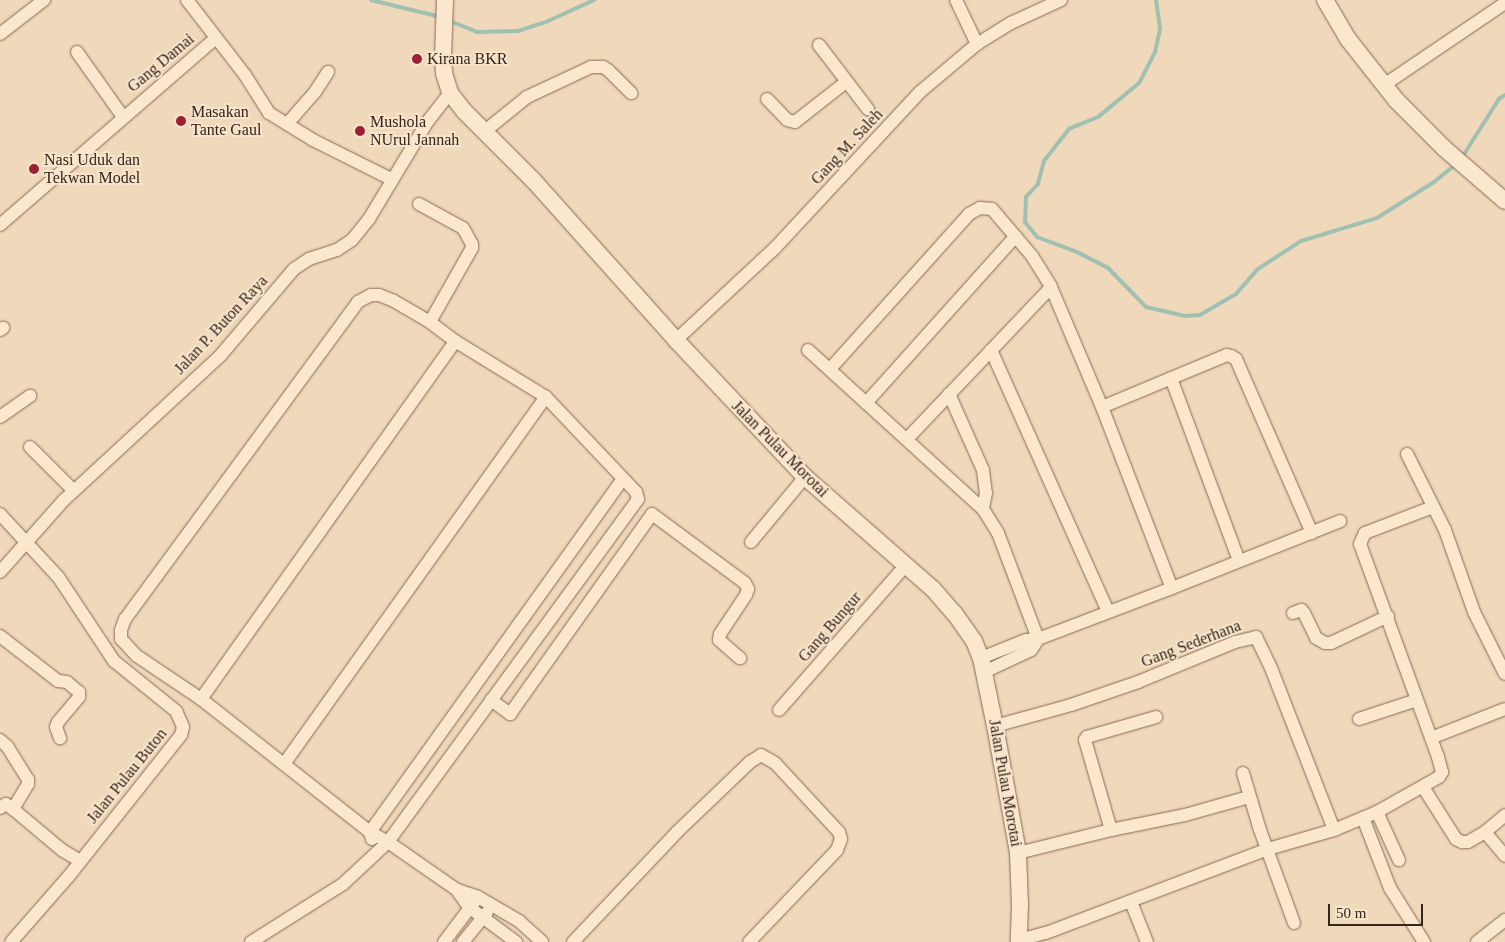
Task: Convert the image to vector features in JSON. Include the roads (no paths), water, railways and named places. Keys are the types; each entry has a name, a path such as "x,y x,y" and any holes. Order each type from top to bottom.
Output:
{"street":[{"path":"0,34 44,0"},
{"path":"187,0 215,39"},
{"path":"956,0 977,44"},
{"name":"Gang M. Saleh","path":"676,340 775,248 882,126 920,92 977,44 1011,24 1061,0"},
{"path":"1325,0 1348,39 1384,85 1445,149 1505,200"},
{"name":"Jalan Pulau Morotai","path":"445,2 443,58 450,93 464,111 485,130 588,240 676,340 804,477 933,589 955,614 974,641 982,665 995,726 1018,853 1019,941"},
{"path":"1384,85 1505,3"},
{"name":"Gang Damai","path":"0,225 123,116 215,39 245,75 269,113 391,179"},
{"path":"819,45 868,109"},
{"path":"77,52 123,116"},
{"path":"485,130 527,97 592,66 603,67 608,70 631,93"},
{"path":"287,124 315,92 328,72"},
{"path":"768,99 787,120 795,122 846,82"},
{"name":"Jalan P. Buton Raya","path":"0,572 26,540 74,491 220,356 294,269 309,259 337,250 352,240 369,219 391,179 428,121 450,93"},
{"path":"419,204 462,228 472,244 472,248 430,322"},
{"path":"830,369 974,211 985,207 992,209 1032,256 1051,287 1102,407 1172,588"},
{"path":"866,403 1016,236"},
{"path":"907,439 1051,287"},
{"path":"542,942 519,922 478,897 457,890 388,842 370,832 201,699 128,648 121,639 120,630 125,619 358,302 365,297 379,295 430,322 455,341 546,397 622,480 636,492 638,499 652,514 744,583 748,589 746,595 720,634 719,640 740,658"},
{"path":"201,699 455,341"},
{"path":"808,350 983,509 998,533 1038,639"},
{"path":"991,350 1108,611"},
{"path":"1102,407 1228,355 1236,359 1312,533"},
{"path":"1171,378 1239,561"},
{"path":"949,394 983,470 986,493 983,509"},
{"path":"0,417 30,396"},
{"path":"284,764 546,397"},
{"path":"30,447 74,491"},
{"path":"1406,454 1445,530 1478,621 1505,674"},
{"path":"751,542 804,477"},
{"path":"374,854 370,832 622,480"},
{"path":"251,942 343,884 388,842 638,499"},
{"path":"1019,941 1131,902 1268,849 1334,830 1377,812 1435,780 1442,772 1388,616 1360,544 1361,538 1365,533 1433,507"},
{"path":"0,514 26,540"},
{"path":"491,700 510,714 652,514"},
{"path":"982,665 1026,640 1038,639 1340,521"},
{"name":"Jalan Pulau Buton","path":"11,942 80,861 181,735 183,722 176,711 114,661 59,578 26,540"},
{"name":"Gang Bungur","path":"779,710 905,566"},
{"path":"1293,613 1301,610 1316,638 1325,643 1331,643 1388,616"},
{"path":"0,636 58,682 67,682 79,692 79,697 58,722 56,727 60,738"},
{"name":"Gang Sederhana","path":"995,726 1072,705 1138,682 1235,642 1256,637 1271,668 1334,830"},
{"path":"1359,719 1417,700"},
{"path":"1431,738 1505,709"},
{"path":"1111,830 1085,740 1087,737 1156,717"},
{"path":"0,740 7,746 28,779 28,784 13,809"},
{"path":"573,942 677,832 750,762 761,755 775,763 839,832 841,839 837,850 749,942"},
{"path":"1243,773 1249,797 1294,923"},
{"path":"1423,787 1456,839 1462,842 1468,842 1485,832 1505,815"},
{"path":"1018,853 1111,830 1185,815 1249,797"},
{"path":"0,808 6,804 62,850 80,861"},
{"path":"1377,812 1399,860"},
{"path":"1363,818 1390,888 1424,942"},
{"path":"1485,832 1505,856"},
{"path":"457,890 470,907 516,942"},
{"path":"444,942 478,897"},
{"path":"1131,902 1147,942"},
{"path":"463,942 492,906"},
{"path":"1478,942 1505,920"}],"waterway":[{"path":"371,0 441,17"},
{"path":"450,21 477,32 518,31 548,21 594,0"},
{"path":"1156,0 1160,29 1155,52 1139,83 1098,117 1069,129 1044,161 1038,184 1026,197 1025,222 1037,237 1077,252 1108,268 1146,307 1184,316 1200,315 1236,294 1258,269 1301,241 1377,218 1434,182 1456,164"},
{"path":"1461,159 1499,99 1505,95"}],"tunnel":[{"path":"868,109 878,121"}],"place":[{"name":"Kirana BKR","path":"417,59"},
{"name":"Masakan Tante Gaul","path":"181,121"},
{"name":"Mushola NUrul Jannah","path":"360,131"},
{"name":"Nasi Uduk dan Tekwan Model","path":"34,169"}]}
